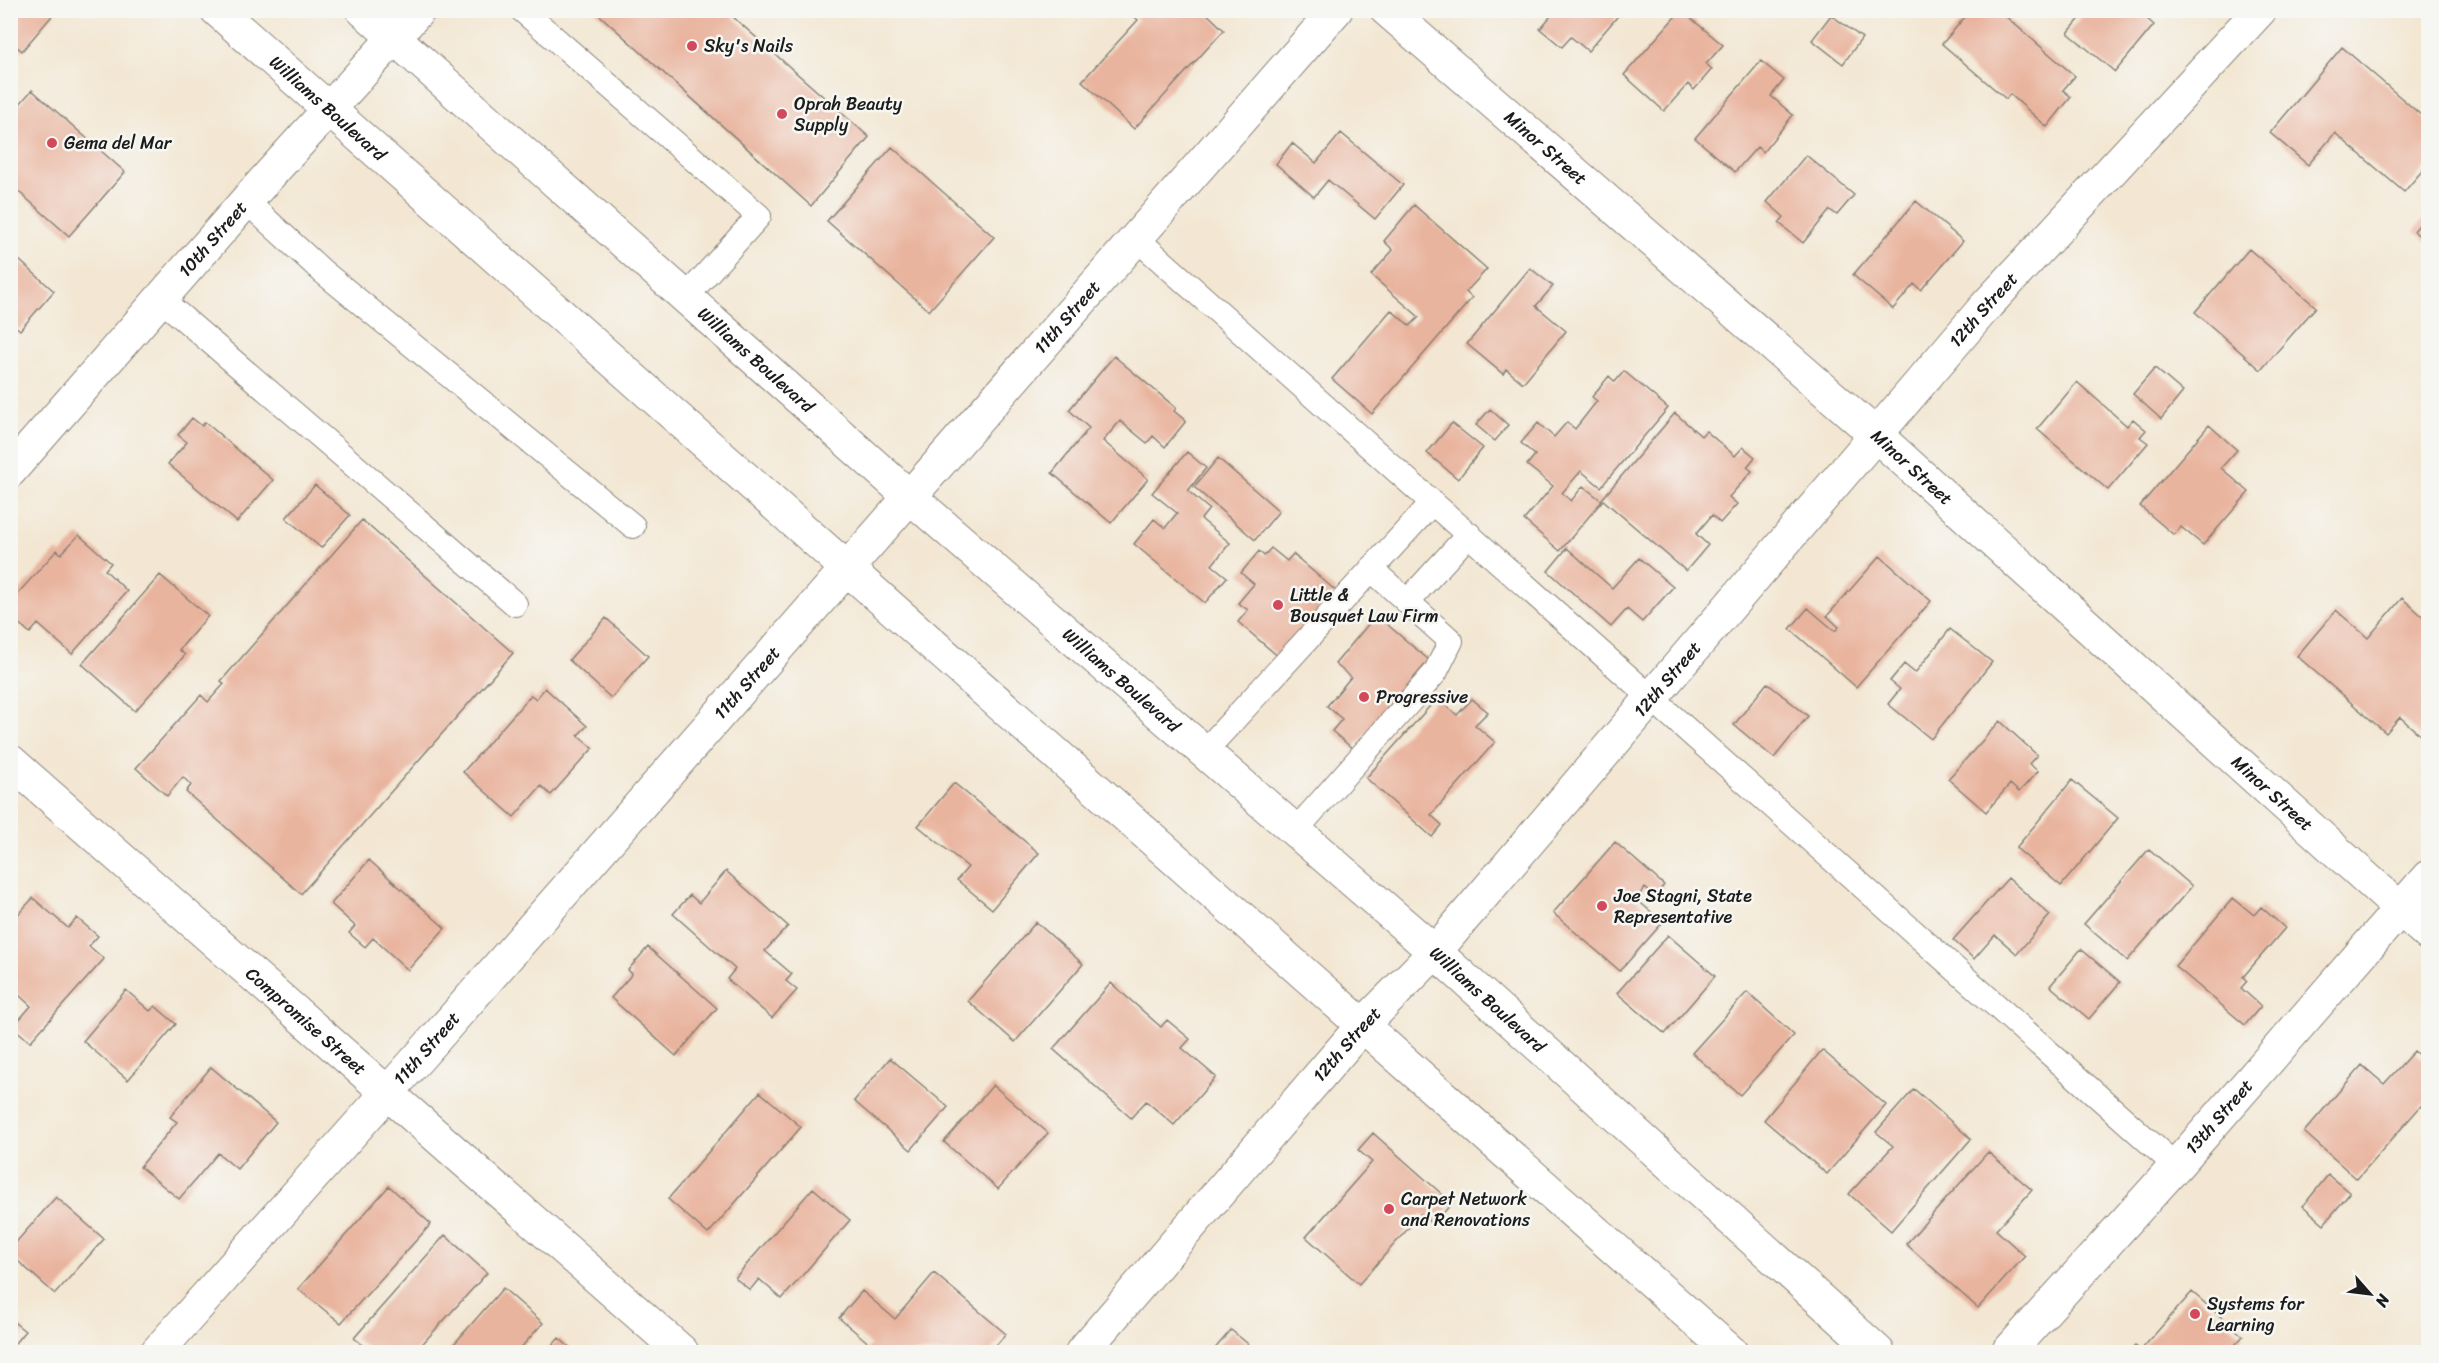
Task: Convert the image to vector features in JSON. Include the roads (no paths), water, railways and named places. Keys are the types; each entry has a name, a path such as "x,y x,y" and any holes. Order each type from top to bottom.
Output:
{"street":[{"name":"Williams Boulevard","path":"217,10 1364,1025 1731,1353"},
{"name":"Williams Boulevard","path":"363,10 910,497 1435,952 1878,1353"},
{"name":"10th Street","path":"10,471 162,300 246,201 419,10"},
{"name":"11th Street","path":"157,1353 1336,10"},
{"name":"Minor Street","path":"1387,10 1875,434 2428,934"},
{"name":"12th Street","path":"1082,1353 1364,1025 1435,952 1985,307 2260,10"},
{"name":"Compromise Street","path":"10,760 682,1353"},
{"name":"13th Street","path":"2008,1353 2176,1166 2428,877"}],"lane":[{"path":"522,10 759,216 684,298"},
{"path":"246,201 322,271 633,526"},
{"path":"1137,238 2176,1166"},
{"path":"162,300 515,604"},
{"path":"1204,752 1433,502"},
{"path":"1407,602 1469,534"},
{"path":"1295,831 1435,673 1450,642 1371,570"}],"place":[{"name":"Sky's Nails","path":"692,46"},
{"name":"Oprah Beauty Supply","path":"782,114"},
{"name":"Gema del Mar","path":"52,143"},
{"name":"Little & Bousquet Law Firm","path":"1278,605"},
{"name":"Progressive","path":"1364,697"},
{"name":"Joe Stagni, State Representative","path":"1602,906"},
{"name":"Carpet Network and Renovations","path":"1389,1209"},
{"name":"Systems for Learning","path":"2195,1314"}]}
